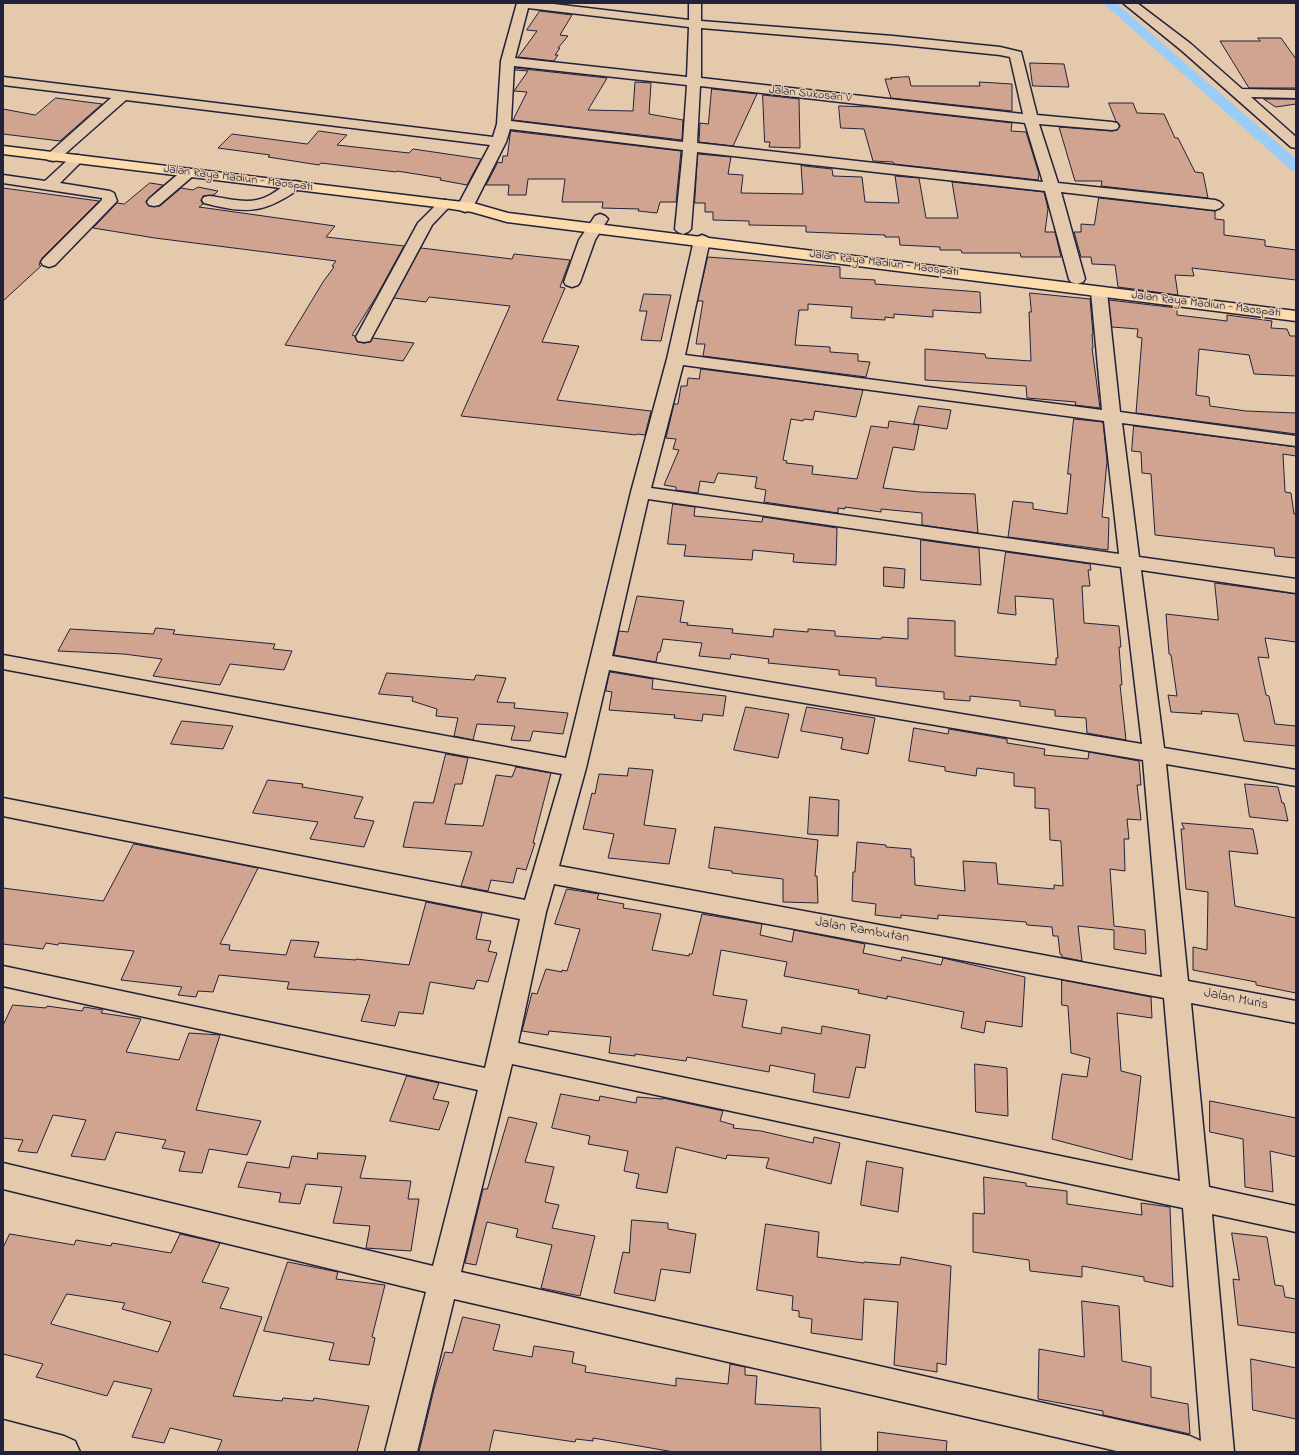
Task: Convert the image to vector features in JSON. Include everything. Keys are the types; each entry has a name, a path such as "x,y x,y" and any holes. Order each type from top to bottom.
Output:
{"highway":[{"name":"Jalan Raya Madiun - Maospati","path":"5,153 54,157 445,204 507,217 596,223 693,235 948,268 1098,292 1296,316"},
{"name":"Jalan Raya Madiun - Maospati","path":"596,223 948,268 1077,279 1296,306"}],"street":[{"path":"401,1452 443,1282 503,1051 534,912 575,768 640,492 676,359 693,235 691,148 695,82 695,3"},
{"path":"1129,3 1186,47 1296,144"},
{"path":"469,208 499,142 504,124 508,61 522,4 695,24 900,41 1011,53 1018,57 1021,80 1031,119 1077,279"},
{"name":"Jalan Sukosari V","path":"508,61 1031,119 1112,126"},
{"path":"3,81 121,97 499,142"},
{"path":"1239,93 1296,94"},
{"path":"54,157 121,97"},
{"path":"504,124 691,148 1215,205"},
{"path":"49,185 77,160"},
{"path":"154,202 188,173"},
{"path":"3,179 108,194 110,197 110,201 49,262"},
{"path":"209,200 246,204 263,204 273,200 295,185"},
{"path":"364,337 426,223 445,204"},
{"path":"572,282 587,240 596,223"},
{"path":"1098,292 1129,562 1154,753 1177,989 1218,1452"},
{"path":"676,359 1296,441"},
{"path":"640,492 1296,586"},
{"path":"601,661 1296,778"},
{"path":"3,662 575,768"},
{"path":"3,807 534,912"},
{"name":"Jalan Rambutan","path":"546,873 1177,989"},
{"path":"3,976 494,1082"},
{"name":"Jalan Muris","path":"1177,989 1296,1012"},
{"path":"503,1051 1296,1219"},
{"path":"3,1176 443,1282 1190,1452"},
{"path":"3,1436 64,1452"}],"building":[{"path":"540,11 572,15 560,35 568,36 558,48 560,48 555,55 558,55 554,61 518,57 537,31 527,30"},
{"path":"1258,38 1281,38 1296,59 1296,88 1249,88 1220,41 1260,41"},
{"path":"1030,63 1064,64 1069,87 1033,86"},
{"path":"515,68 607,78 588,110 633,111 635,82 651,83 649,114 683,120 682,140 513,120 527,92 514,91 528,71 515,70"},
{"path":"909,77 911,86 980,86 979,82 1012,84 1012,111 891,98 885,79"},
{"path":"712,89 757,94 733,146 699,142 700,123 708,124"},
{"path":"763,95 799,99 800,148 769,147 770,142 765,142"},
{"path":"56,98 102,104 60,141 3,134 3,109 35,115"},
{"path":"1264,99 1296,99 1296,104 1276,107"},
{"path":"1109,103 1133,103 1137,113 1164,114 1175,138 1178,138 1195,172 1203,173 1208,198 1101,186 1102,181 1075,181 1059,127 1112,131 1117,130 1120,125 1116,121"},
{"path":"839,106 872,107 1012,123 1011,131 1026,132 1039,174 1038,180 894,164 893,162 873,161 864,129 841,128"},
{"path":"319,131 347,135 337,145 409,153 413,149 481,159 467,185 440,180 441,178 397,171 321,163 319,165 268,157 270,155 218,148 232,134 307,144"},
{"path":"511,131 681,151 676,202 660,202 657,213 638,211 639,209 602,208 603,202 562,202 565,179 528,179 526,195 508,195 509,185 486,185 498,162 502,163 503,156 507,156"},
{"path":"698,154 731,157 728,174 743,175 741,193 803,194 801,165 832,169 833,176 862,177 865,202 899,203 895,176 919,178 926,218 958,218 952,182 1044,192 1048,209 1045,232 1055,232 1061,257 1021,257 1020,253 962,253 961,250 940,250 940,247 900,245 899,237 885,237 885,235 806,232 806,226 749,225 749,221 713,220 713,212 705,212 705,203 695,203"},
{"path":"150,183 163,185 146,201 149,206 160,206 181,188 193,190 198,187 218,191 214,195 203,196 201,201 203,204 199,207 335,226 326,237 404,246 376,297 352,335 355,336 358,342 364,343 370,342 373,338 414,343 403,361 285,345 323,282 334,267 332,266 336,261 155,238 93,228 117,203 124,204"},
{"path":"3,188 99,201 42,258 39,265 41,266 3,301"},
{"path":"1099,198 1215,211 1215,219 1224,220 1224,235 1265,240 1265,246 1296,250 1296,280 1192,268 1194,276 1175,275 1178,295 1118,287 1115,265 1092,264 1091,257 1081,257 1074,232 1081,232 1081,224 1094,225"},
{"path":"421,248 512,259 514,254 570,260 560,287 565,288 542,342 579,346 557,400 651,411 645,435 461,416 510,306 429,297 426,302 394,298"},
{"path":"708,257 840,267 840,278 875,280 875,284 980,292 981,313 933,310 933,317 894,314 894,318 885,317 885,320 851,318 852,307 808,304 808,310 799,310 795,345 830,347 830,352 858,354 858,361 870,362 866,377 703,356 705,344 696,344 703,301 698,301"},
{"path":"1030,293 1090,299 1093,334 1092,348 1100,408 1075,405 1076,402 1027,398 1026,386 925,380 925,349 985,354 986,358 1031,361 1029,312 1031,312"},
{"path":"644,294 671,295 661,341 641,340 647,311 640,311"},
{"path":"1109,300 1177,308 1177,315 1227,321 1227,315 1272,321 1271,328 1287,329 1290,336 1296,336 1296,376 1254,374 1249,355 1199,349 1196,395 1209,397 1210,406 1246,411 1296,413 1296,434 1136,413 1142,338 1137,337 1138,329 1112,327"},
{"path":"701,369 863,390 856,417 815,411 813,420 804,419 803,421 791,419 783,460 787,461 786,463 813,466 812,474 857,479 871,426 888,428 889,421 919,425 914,450 893,447 883,488 920,492 975,494 978,533 922,525 922,513 881,509 881,512 845,507 845,509 838,508 838,513 764,502 766,490 755,488 757,477 718,473 714,483 700,481 698,493 676,490 676,487 664,485 679,450 673,449 676,439 666,438 674,404 678,404 681,386 687,386 688,378 699,379"},
{"path":"919,406 951,410 947,429 914,424"},
{"path":"1074,419 1103,422 1107,461 1102,517 1109,518 1108,550 1008,537 1013,501 1033,503 1033,509 1067,514 1071,474 1068,474"},
{"path":"1134,426 1296,447 1296,456 1283,454 1285,492 1291,493 1294,514 1296,514 1296,558 1275,556 1274,548 1155,535 1151,474 1142,473 1141,452 1132,451"},
{"path":"673,504 695,507 694,516 762,522 763,517 837,528 836,565 793,562 794,554 753,550 752,560 684,556 686,545 668,544"},
{"path":"921,540 979,548 981,585 921,580"},
{"path":"1006,552 1090,564 1091,570 1088,570 1090,586 1082,586 1084,623 1119,626 1122,685 1120,685 1126,740 1087,733 1086,718 1055,716 1055,710 1020,706 1020,701 970,696 970,701 944,699 944,692 876,686 876,678 839,675 839,670 768,663 769,659 731,654 730,659 699,656 702,643 663,639 656,662 614,655 619,631 628,632 637,596 684,601 680,622 688,623 687,625 733,629 732,633 773,637 774,629 808,632 808,629 835,631 835,636 908,639 908,618 955,621 955,656 1056,665 1056,658 1058,658 1053,599 1015,596 1016,615 998,613"},
{"path":"884,567 905,569 904,588 884,586"},
{"path":"1215,583 1296,594 1296,642 1265,638 1269,658 1258,657 1266,695 1269,696 1275,724 1296,726 1296,746 1244,741 1238,714 1201,711 1202,714 1171,712 1168,695 1177,696 1171,655 1169,654 1166,614 1218,620"},
{"path":"156,628 175,630 173,634 275,644 273,649 292,651 284,670 230,664 220,685 153,676 162,659 124,654 58,651 70,629 153,634"},
{"path":"610,672 653,679 652,689 726,696 723,716 703,714 702,721 674,718 675,715 609,710 612,692 606,691"},
{"path":"387,673 474,680 476,675 506,678 497,702 515,703 514,708 568,713 563,734 533,731 530,741 511,740 515,726 477,724 473,740 454,736 458,718 436,716 437,709 412,701 413,697 379,694"},
{"path":"746,707 789,714 778,758 734,750"},
{"path":"807,707 875,718 868,754 841,749 843,738 801,731"},
{"path":"182,721 233,726 223,749 171,744"},
{"path":"914,728 948,734 949,729 1007,739 1007,743 1045,749 1044,755 1088,759 1089,752 1139,761 1141,785 1137,785 1141,820 1127,819 1129,839 1124,839 1125,871 1110,869 1114,926 1145,930 1146,954 1114,949 1114,930 1078,926 1082,961 1062,957 1060,954 1058,936 1053,936 1052,927 1027,925 1026,922 938,915 938,919 901,915 901,918 875,915 876,904 852,901 853,872 855,872 857,842 886,845 886,847 911,849 911,857 914,857 915,885 965,891 963,861 996,863 998,884 1054,889 1054,885 1063,886 1061,841 1050,840 1049,809 1035,808 1035,788 1014,786 1014,773 977,768 976,776 945,771 945,767 909,761"},
{"path":"446,754 468,758 462,784 455,784 445,824 483,826 496,775 512,777 516,767 551,773 533,843 535,843 526,870 517,868 513,883 491,880 488,891 461,886 472,852 403,847 414,802 433,803"},
{"path":"629,768 653,770 644,825 676,829 669,864 608,858 614,834 583,829 592,793 595,794 599,774 627,776"},
{"path":"268,780 303,784 302,787 363,797 354,818 374,821 364,847 310,839 318,822 253,813"},
{"path":"1245,784 1278,787 1282,803 1284,803 1288,821 1250,817"},
{"path":"810,797 839,800 838,836 808,834"},
{"path":"1182,823 1253,829 1258,854 1229,851 1235,906 1296,918 1296,993 1256,985 1256,982 1193,970 1193,947 1207,950 1208,892 1186,889 1181,829 1184,829"},
{"path":"715,827 818,840 815,876 817,876 818,903 783,902 783,879 732,873 732,871 709,868"},
{"path":"134,844 258,868 220,944 230,945 229,950 286,955 291,940 319,942 314,957 356,959 409,965 426,902 482,913 476,939 491,941 488,951 497,953 488,982 477,980 474,989 430,982 423,1014 399,1012 395,1026 361,1021 370,995 287,989 289,982 219,975 213,992 198,991 196,997 178,995 182,987 121,980 134,951 59,943 58,945 46,943 43,949 3,944 3,888 103,901"},
{"path":"567,889 599,894 597,899 624,904 623,908 661,914 652,950 689,956 689,954 692,954 702,914 762,924 760,935 792,942 794,930 865,944 863,953 901,961 902,957 941,965 943,958 1025,977 1022,1027 986,1021 984,1033 961,1028 964,1012 887,996 887,999 858,993 859,990 784,976 787,962 721,950 713,995 747,1000 742,1027 781,1034 782,1027 821,1034 822,1026 870,1035 865,1068 856,1067 849,1098 813,1092 815,1074 770,1065 769,1072 687,1057 686,1061 635,1054 635,1056 609,1053 611,1037 549,1031 548,1035 522,1031 532,993 537,994 546,969 562,972 562,970 567,971 580,929 555,924"},
{"path":"1062,980 1151,997 1152,1018 1117,1013 1121,1071 1141,1076 1132,1160 1052,1139 1062,1074 1087,1077 1090,1058 1071,1053 1068,1006 1062,1005"},
{"path":"13,1005 46,1008 47,1006 82,1011 84,1007 103,1010 101,1013 141,1019 126,1052 179,1060 189,1033 220,1035 196,1110 261,1121 247,1155 209,1149 202,1173 179,1171 185,1152 162,1148 166,1140 116,1132 105,1160 71,1156 86,1120 53,1115 37,1153 18,1151 23,1140 3,1138 3,1026"},
{"path":"975,1064 1007,1068 1008,1116 976,1112"},
{"path":"407,1076 439,1083 433,1099 449,1102 439,1130 390,1121"},
{"path":"561,1094 599,1101 600,1096 636,1103 637,1097 663,1098 723,1111 720,1121 734,1125 733,1128 761,1131 813,1143 814,1137 840,1143 831,1184 766,1168 769,1158 727,1155 726,1159 676,1147 667,1193 636,1188 639,1174 624,1171 628,1151 588,1144 590,1136 552,1128"},
{"path":"1210,1101 1296,1118 1296,1157 1270,1151 1273,1192 1245,1187 1243,1139 1210,1132"},
{"path":"509,1117 537,1123 525,1162 554,1167 545,1202 559,1205 552,1228 595,1236 580,1296 541,1288 552,1245 516,1237 518,1229 487,1222 476,1265 465,1263 483,1189 487,1189"},
{"path":"318,1153 366,1156 360,1178 411,1181 408,1199 419,1199 411,1251 366,1248 370,1226 333,1223 342,1187 306,1184 300,1204 279,1202 281,1193 238,1187 247,1162 289,1168 292,1156 317,1159"},
{"path":"867,1161 903,1168 898,1212 861,1205"},
{"path":"984,1177 1026,1183 1026,1186 1067,1191 1067,1204 1142,1215 1141,1203 1170,1207 1173,1287 1144,1281 1144,1277 1082,1266 1082,1277 1030,1271 1029,1260 973,1252 973,1213 984,1214"},
{"path":"632,1220 668,1223 668,1229 696,1234 690,1273 661,1269 655,1301 614,1293 623,1252 629,1253"},
{"path":"766,1224 819,1232 817,1257 864,1263 900,1265 901,1257 951,1266 946,1365 937,1363 937,1372 894,1365 898,1302 864,1299 862,1340 811,1333 812,1319 799,1317 799,1311 792,1310 793,1296 757,1290"},
{"path":"1232,1233 1267,1237 1275,1285 1283,1286 1285,1297 1296,1299 1296,1333 1238,1325 1233,1279 1239,1280"},
{"path":"10,1234 74,1245 76,1240 111,1246 112,1243 171,1253 180,1234 220,1243 202,1282 229,1288 220,1308 262,1317 233,1396 282,1401 283,1398 313,1401 314,1398 369,1406 357,1452 217,1452 222,1440 170,1428 164,1443 132,1437 152,1389 114,1381 107,1396 36,1377 43,1364 3,1354 3,1248","holes":["67,1294 125,1303 122,1309 171,1322 158,1352 51,1324"]},
{"path":"288,1262 338,1272 336,1279 385,1285 372,1337 375,1338 369,1365 329,1360 334,1343 264,1331"},
{"path":"1082,1301 1119,1306 1122,1361 1151,1367 1151,1397 1188,1404 1190,1434 1103,1415 1103,1411 1038,1399 1039,1349 1084,1357"},
{"path":"463,1317 500,1325 493,1350 532,1357 534,1346 574,1352 572,1363 586,1366 585,1372 676,1386 676,1378 728,1384 730,1364 745,1367 745,1375 757,1376 755,1404 820,1408 821,1452 674,1452 593,1438 593,1441 576,1439 575,1442 494,1430 489,1452 419,1452 434,1389 445,1352 452,1353"},
{"path":"1251,1359 1296,1368 1296,1419 1253,1410"},
{"path":"878,1432 947,1441 946,1452 878,1452"}],"waterway":[{"path":"1109,3 1296,167"}]}
